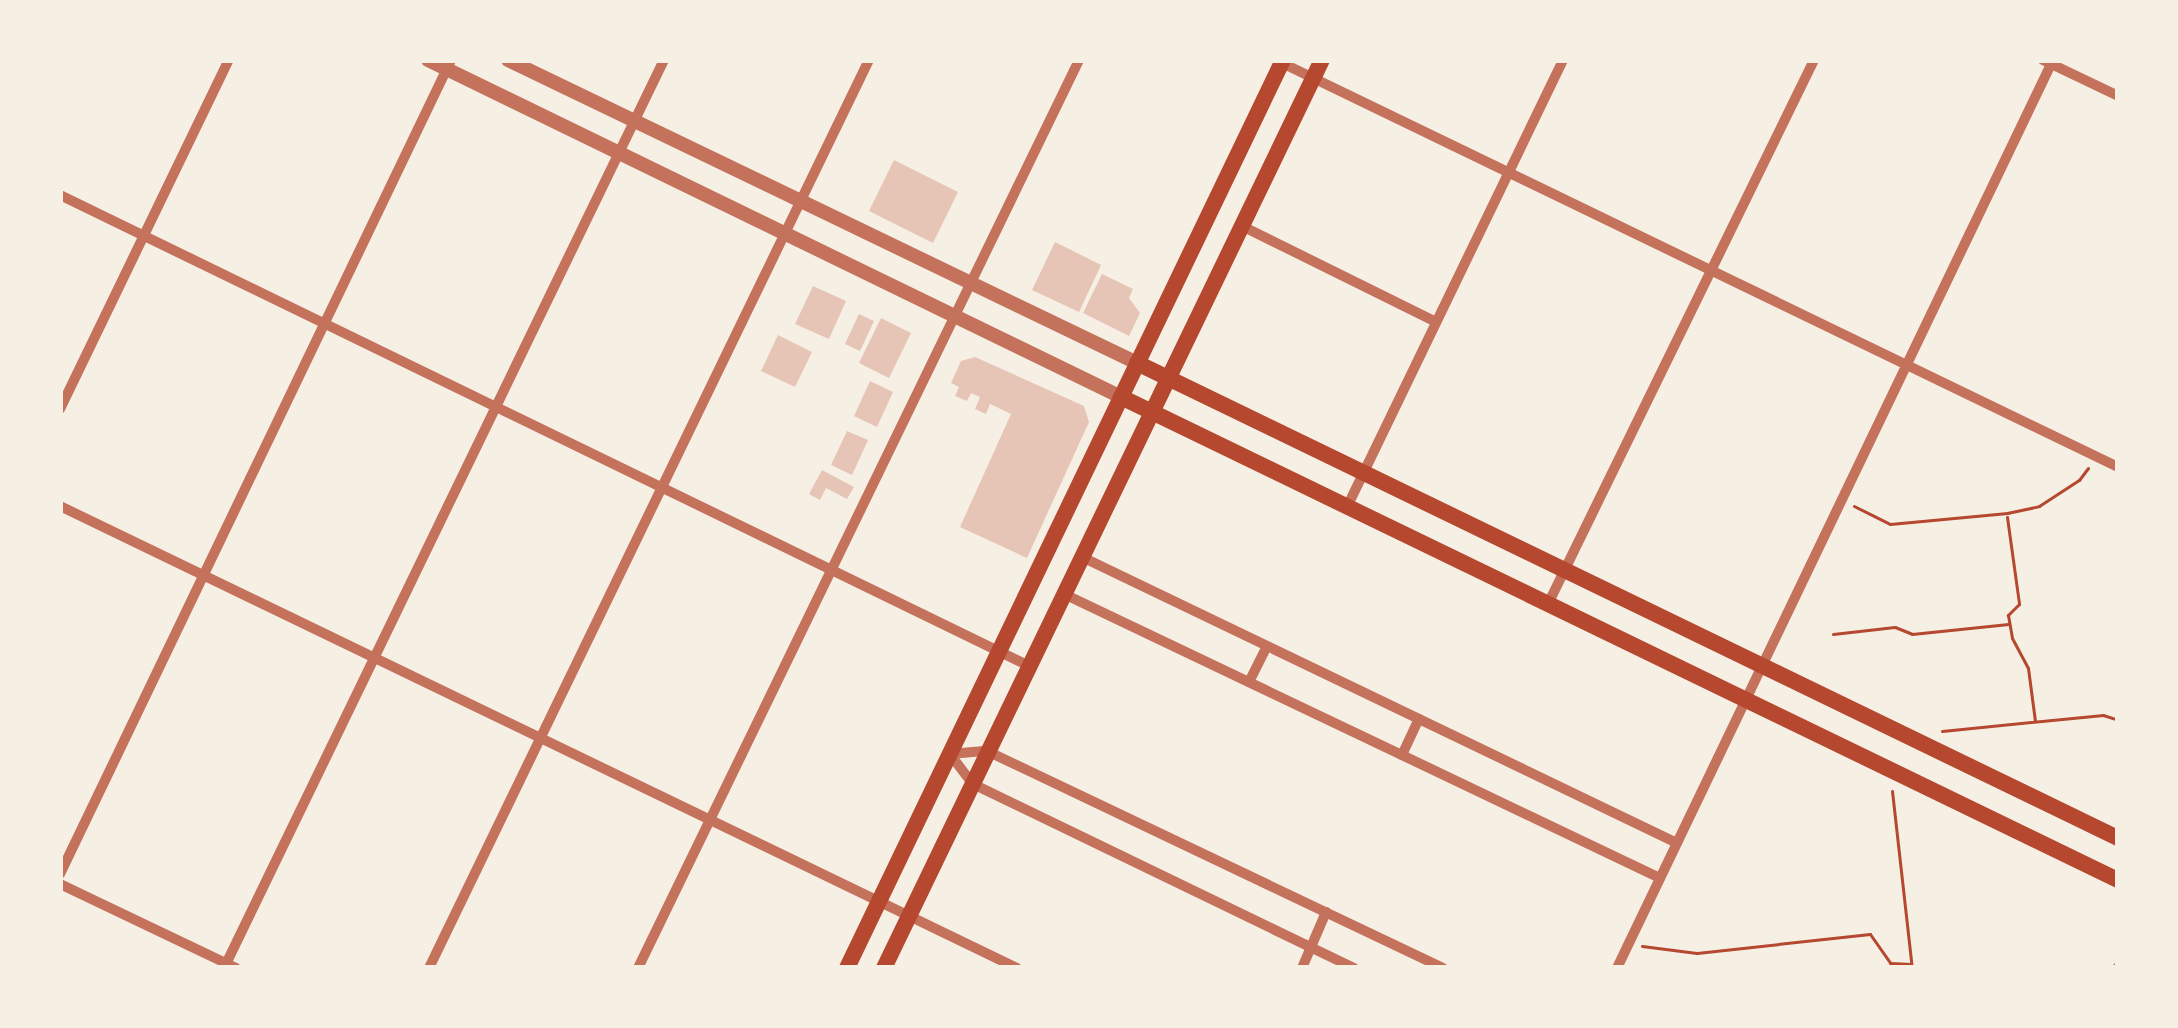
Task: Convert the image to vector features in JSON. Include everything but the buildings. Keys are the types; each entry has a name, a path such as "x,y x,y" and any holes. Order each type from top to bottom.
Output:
{"main road":[{"path":"884,968 1322,60"},
{"path":"847,968 1280,61"},
{"path":"1137,363 2118,838"},
{"path":"1121,397 2118,880"}],"street":[{"path":"60,409 230,60"},
{"path":"428,60 449,64 619,153 1121,397"},
{"path":"508,60 1137,363"},
{"path":"60,884 229,966 664,60"},
{"path":"429,968 869,60"},
{"path":"638,968 1079,60"},
{"path":"1347,507 1563,60"},
{"path":"1549,604 1814,60"},
{"path":"1280,61 2116,462"},
{"path":"1617,968 2049,61 2118,96"},
{"path":"60,874 449,64"},
{"path":"60,195 1029,666"},
{"path":"1242,226 1436,322"},
{"path":"60,506 1017,968"},
{"path":"1082,557 1677,843"},
{"path":"1064,594 1660,878"},
{"path":"1249,682 1267,646"},
{"path":"1402,755 1419,719"},
{"path":"950,754 987,751 1443,968"},
{"path":"950,754 973,784 1354,968"},
{"path":"1301,968 1325,912"}],"path":[{"path":"1842,499 1890,524 2007,513 2039,506 2079,480 2096,456"},
{"path":"2007,513 2019,604 2008,615 2029,668 2035,721"},
{"path":"1833,634 1895,627 1912,634 2010,623"},
{"path":"1918,742 1945,730 2103,715 2118,720"},
{"path":"1628,944 1697,953 1870,934 1890,963 1911,966 1890,770"}]}
